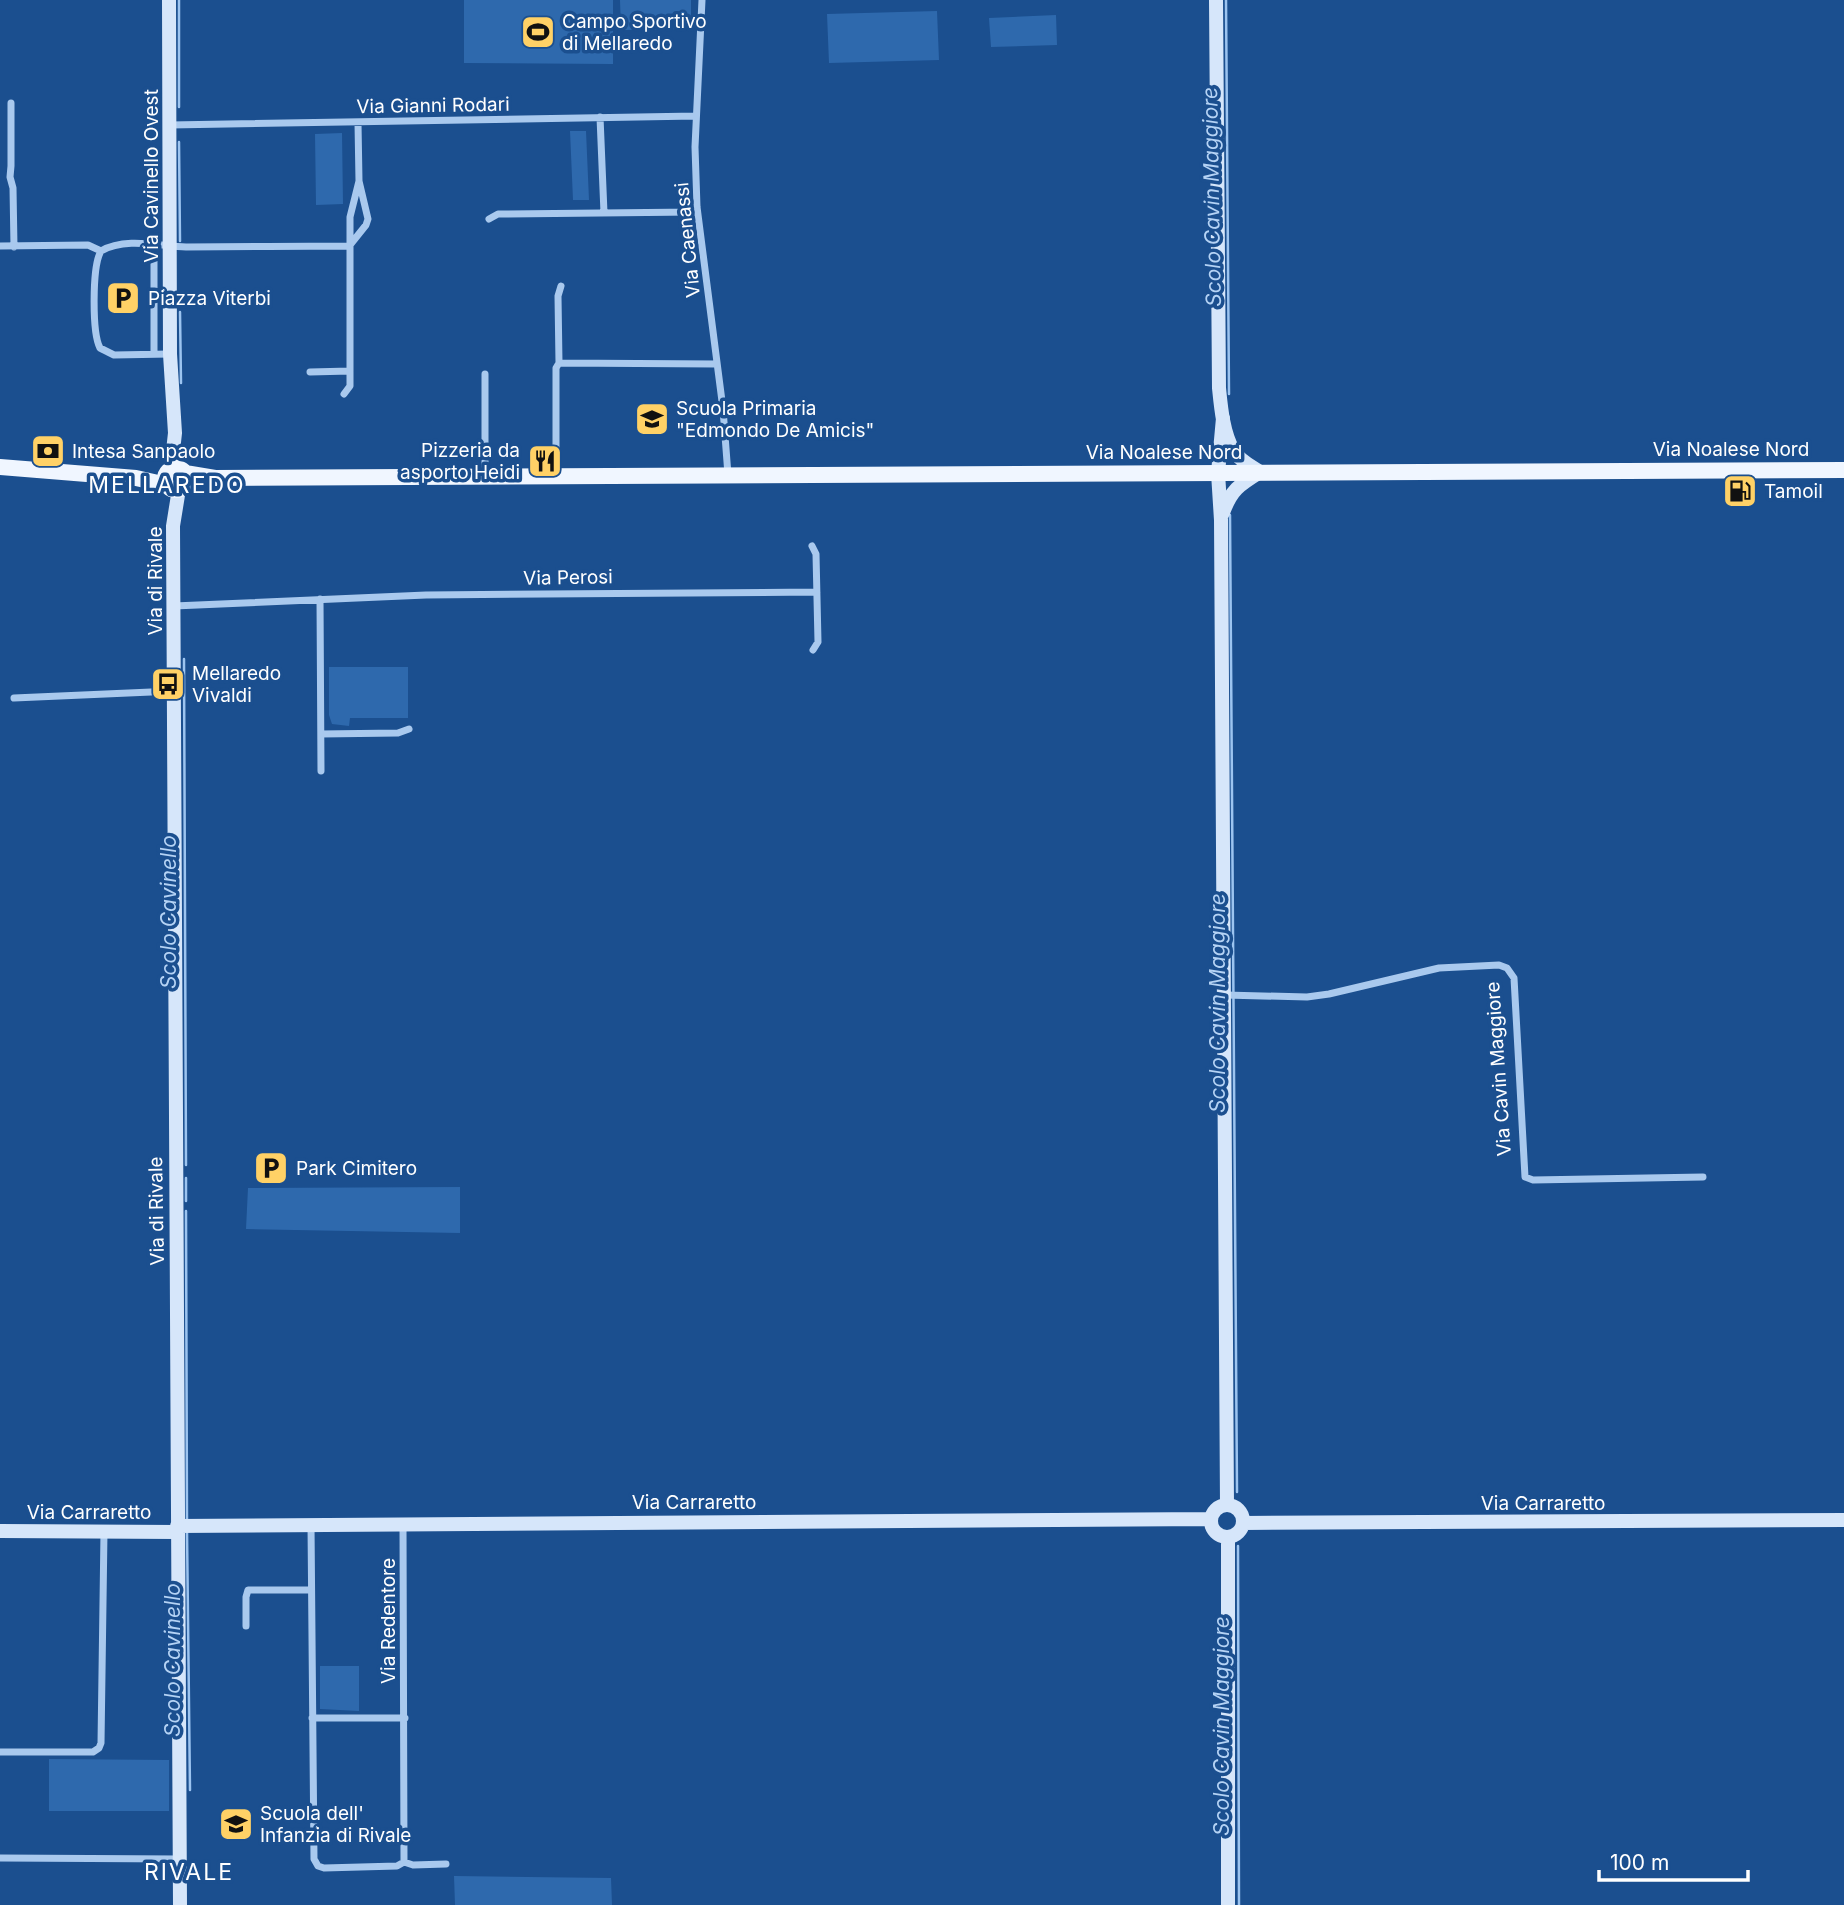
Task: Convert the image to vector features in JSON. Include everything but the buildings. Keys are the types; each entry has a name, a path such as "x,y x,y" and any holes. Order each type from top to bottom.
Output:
{"main road":[{"path":"0,467 136,478 176,478"},
{"name":"Via Noalese Nord","path":"176,478 1844,470"}],"street":[{"name":"Via Cavinello Ovest","path":"169,0 170,354 176,478"},
{"name":"Via Caenassi","path":"702,0 696,116 697,207 723,409 728,475"},
{"path":"1216,0 1228,995 1227,1505"},
{"path":"11,103 12,166 9,177 13,188 14,247"},
{"name":"Via Gianni Rodari","path":"170,125 696,116"},
{"path":"600,117 604,213"},
{"path":"349,246 368,219 359,181 358,123"},
{"path":"0,173 9,177"},
{"path":"344,394 350,386 351,211 359,181"},
{"path":"489,219 498,214 693,212 697,207"},
{"path":"0,246 88,245 100,251 120,244 349,246"},
{"path":"154,245 154,354"},
{"path":"100,251 95,266 97,342 100,348 114,355 170,354"},
{"path":"556,476 556,368 559,363 558,296 561,286"},
{"path":"559,363 716,363"},
{"path":"310,372 350,371"},
{"path":"485,374 485,476"},
{"path":"1221,520 1229,495 1260,472 1233,450 1223,418"},
{"path":"1222,473 1231,464 1233,450"},
{"path":"1222,473 1229,495"},
{"name":"Via di Rivale","path":"176,478 174,691 177,1529 174,1752 180,1905"},
{"path":"812,546 816,554 818,642 813,650"},
{"name":"Via Perosi","path":"174,606 589,592 817,593"},
{"path":"320,599 321,771"},
{"path":"14,698 174,691"},
{"path":"321,734 398,733 409,729"},
{"name":"Via Cavin Maggiore","path":"1228,995 1307,996 1355,989 1439,968 1499,965 1507,968 1514,978 1525,1177 1533,1180 1703,1177"},
{"path":"1227,1505 1239,1510 1243,1523 1237,1534 1228,1537 1215,1531 1211,1519 1216,1510 1227,1505"},
{"name":"Via Carraretto","path":"0,1531 403,1524 1211,1519"},
{"name":"Via Carraretto","path":"1243,1523 1844,1520"},
{"name":"Via Redentore","path":"403,1524 404,1862"},
{"path":"310,1525 313,1854 316,1864 321,1868 397,1866 404,1862 413,1865 446,1864"},
{"path":"0,1752 93,1752 99,1748 104,1531"},
{"path":"1228,1537 1228,1905"},
{"path":"246,1626 248,1590 311,1590"},
{"path":"312,1718 405,1718"},
{"path":"0,1858 180,1859"}],"shaded area":[{"name":"Campo Sportivo di Mellaredo","path":"464,0 613,0 613,64 464,63"},
{"path":"620,0 691,0 691,29 621,30"},
{"path":"937,11 939,60 829,63 827,14"},
{"path":"1056,15 1057,45 991,47 989,18"},
{"path":"570,131 586,131 589,200 573,200"},
{"path":"342,133 343,204 316,205 315,134"},
{"path":"329,667 408,667 408,718 350,718 349,726 332,724 329,715"},
{"path":"460,1187 460,1233 246,1229 248,1188"},
{"path":"320,1666 359,1666 359,1711 320,1709"},
{"path":"49,1759 169,1760 169,1811 49,1811"},
{"path":"454,1876 611,1878 612,1905 455,1905"}],"waterway":[{"name":"Scolo Cavinello","path":"179,0 179,107"},
{"name":"Scolo Cavin Maggiore","path":"1226,0 1229,394"},
{"name":"Scolo Cavinello","path":"179,142 180,241"},
{"name":"Scolo Cavinello","path":"180,312 181,383"},
{"name":"Scolo Cavin Maggiore","path":"1230,515 1237,1492"},
{"name":"Scolo Cavinello","path":"184,659 186,1165"},
{"name":"Scolo Cavinello","path":"186,1178 186,1201"},
{"name":"Scolo Cavinello","path":"186,1211 187,1519"},
{"name":"Scolo Cavinello","path":"187,1531 190,1790"},
{"name":"Scolo Cavin Maggiore","path":"1238,1546 1239,1905"}],"place":[{"name":"Campo Sportivo di Mellaredo","path":"538,32"},
{"name":"Piazza Viterbi","path":"123,298"},
{"name":"Scuola Primaria \"Edmondo De Amicis\"","path":"652,419"},
{"name":"Intesa Sanpaolo","path":"48,451"},
{"name":"Pizzeria da asporto Heidi","path":"545,461"},
{"name":"Tamoil","path":"1740,491"},
{"name":"Mellaredo Vivaldi","path":"168,684"},
{"name":"Park Cimitero","path":"271,1168"},
{"name":"Scuola dell' Infanzia di Rivale","path":"236,1824"}],"district":[{"name":"MELLAREDO","path":"167,485"},
{"name":"RIVALE","path":"189,1872"}]}
